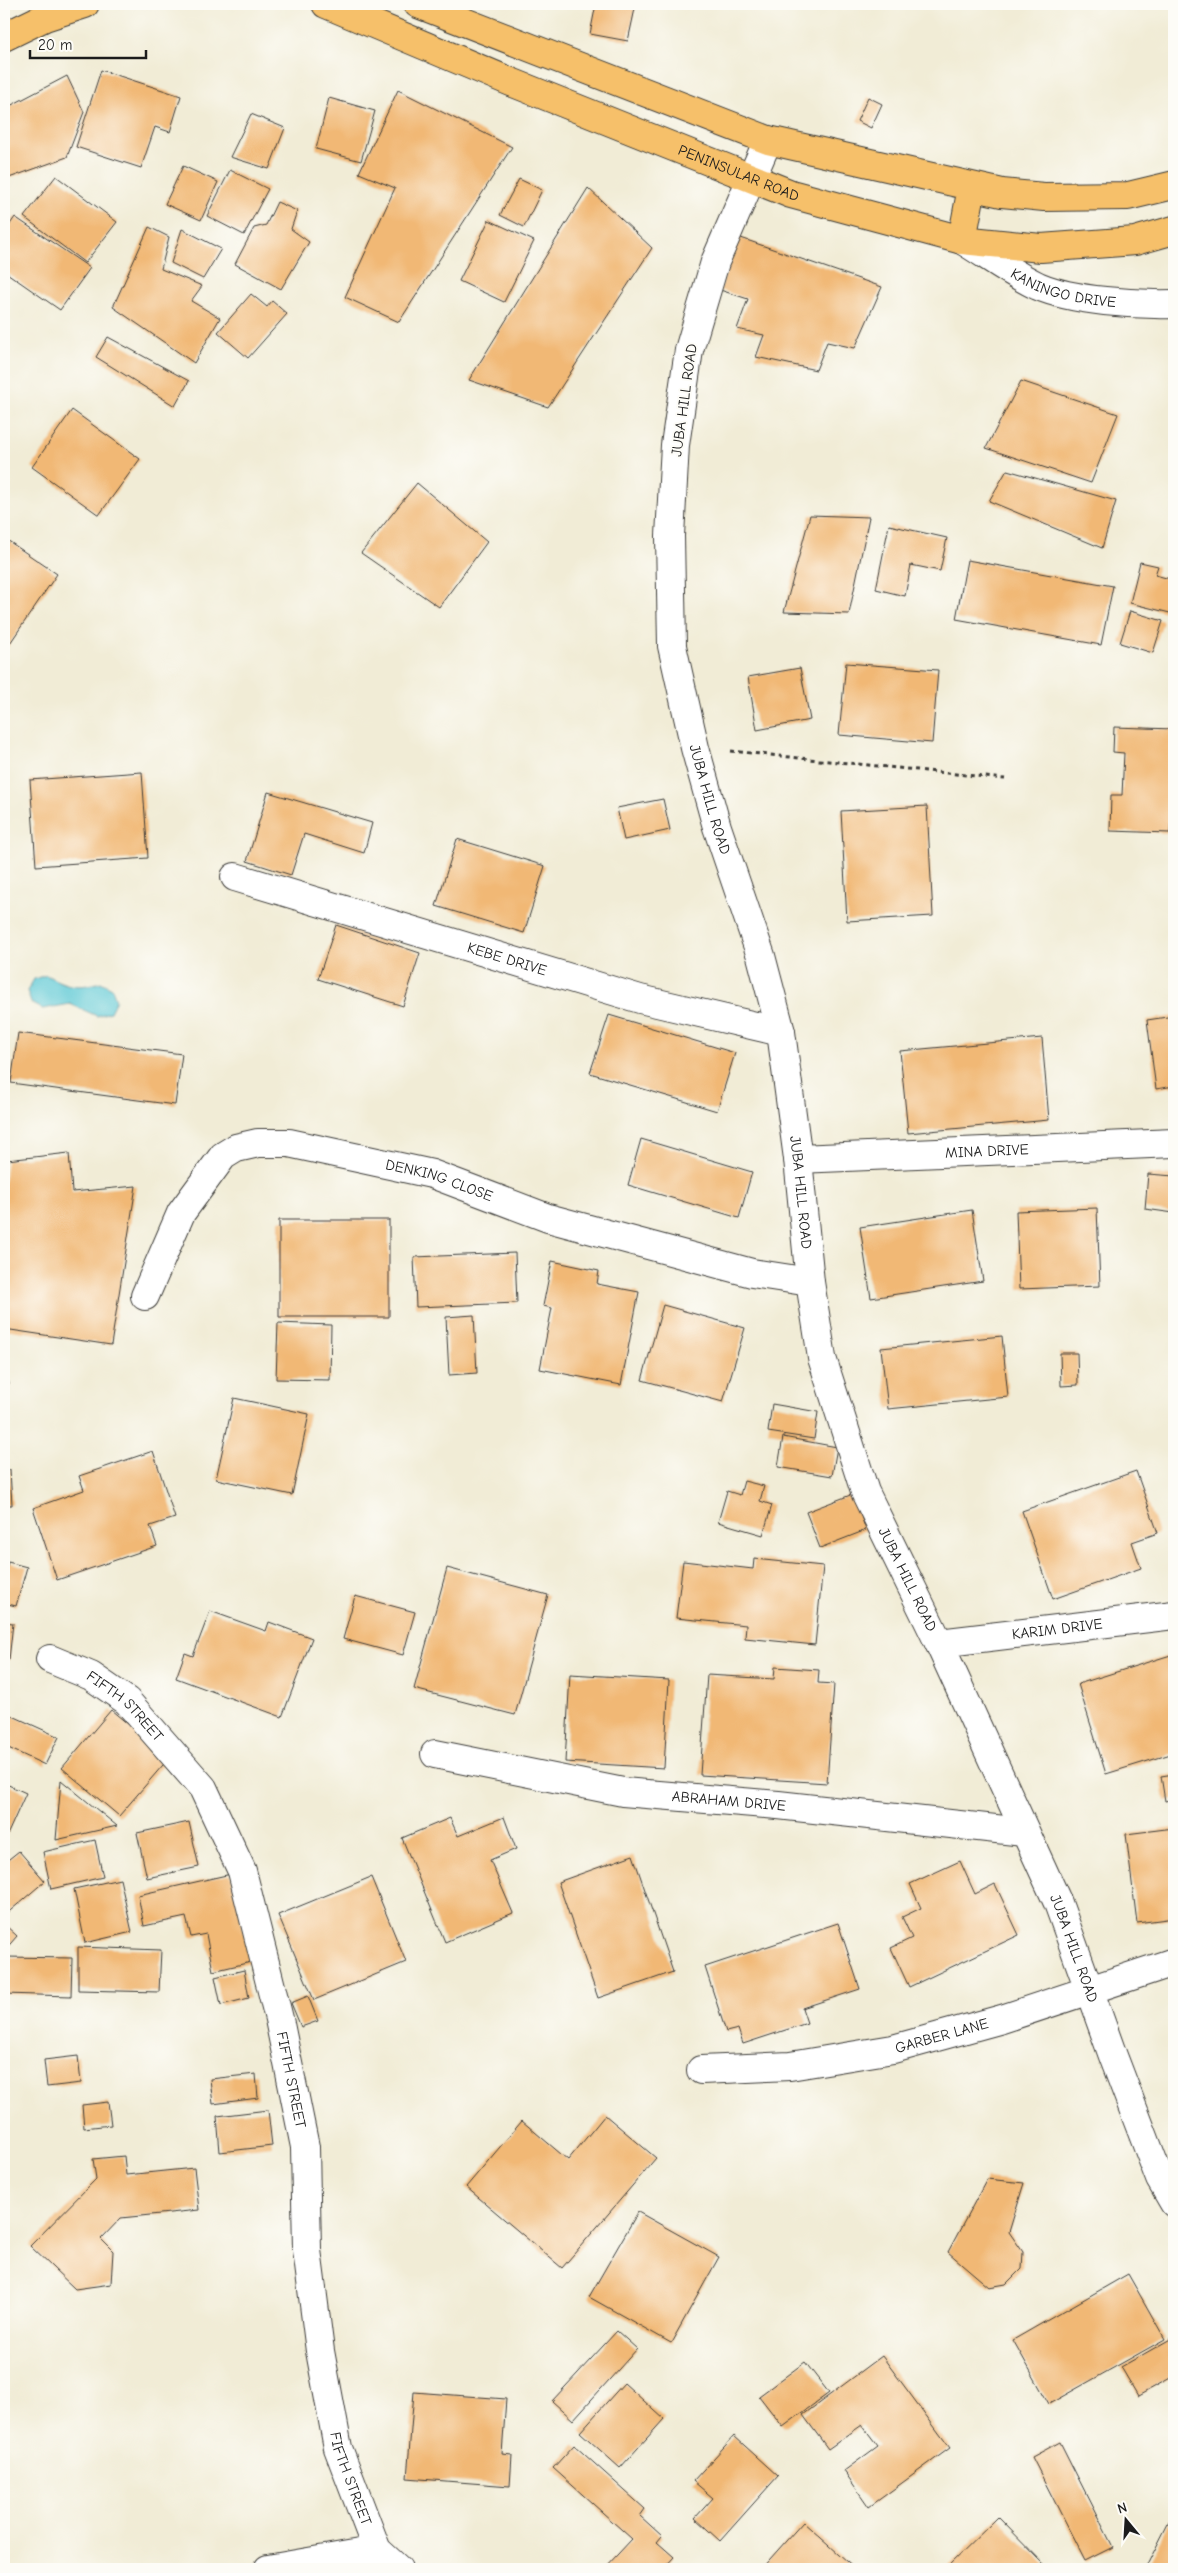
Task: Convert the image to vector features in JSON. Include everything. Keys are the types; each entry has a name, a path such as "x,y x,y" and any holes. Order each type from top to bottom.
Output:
{"main road":[{"path":"4,37 45,17 85,4"},
{"name":"PENINSULAR ROAD","path":"326,4 510,82 791,194 962,240 1041,248 1136,241 1174,230"},
{"path":"418,4 768,140 1002,193 1044,197 1128,196 1174,186"},
{"path":"962,240 972,187"}],"street":[{"name":"JUBA HILL ROAD","path":"768,140 715,262 689,350 675,445 670,536 672,646 695,748 717,827 761,956 781,1032 798,1159 810,1282 822,1358 865,1492 939,1643 1058,1903 1160,2179 1174,2202"},
{"name":"KANINGO DRIVE","path":"962,240 1038,286 1091,299 1154,305 1174,304"},
{"name":"KEBE DRIVE","path":"234,877 640,999 781,1032"},
{"name":"DENKING CLOSE","path":"145,1296 181,1213 217,1163 223,1156 236,1148 258,1143 289,1143 432,1174 548,1218 752,1273 810,1282"},
{"name":"MINA DRIVE","path":"798,1159 1174,1144"},
{"name":"KARIM DRIVE","path":"939,1643 1174,1615"},
{"name":"FIFTH STREET","path":"50,1659 91,1676 127,1701 203,1788 242,1870 279,2018 305,2148 308,2250 320,2351 338,2448 377,2550 398,2569"},
{"name":"ABRAHAM DRIVE","path":"435,1754 623,1792 778,1805 1024,1832"},
{"name":"GARBER LANE","path":"701,2070 790,2066 893,2049 1002,2019 1090,1988 1174,1962"},
{"path":"268,2569 377,2550"}],"path":[{"path":"695,748 1006,779"}],"water":[{"path":"46,975 60,982 79,986 101,982 112,988 116,1000 110,1012 97,1016 70,1004 43,1009 31,1003 27,991 34,979"}],"building":[{"path":"596,4 636,4 628,41 590,34"},
{"path":"101,70 181,96 170,132 155,127 141,168 76,147"},
{"path":"67,76 84,112 67,157 9,178 4,182 4,109"},
{"path":"398,90 512,147 399,322 345,297 395,188 359,173"},
{"path":"868,97 882,104 871,128 857,121"},
{"path":"329,98 375,111 361,161 316,149"},
{"path":"251,114 285,128 269,169 230,157"},
{"path":"183,166 218,182 201,220 165,204"},
{"path":"230,170 268,189 244,235 207,216"},
{"path":"56,176 117,222 85,263 24,217"},
{"path":"519,179 542,190 524,227 500,215"},
{"path":"588,188 652,248 548,407 469,380"},
{"path":"277,202 297,211 291,229 309,242 281,289 235,264 254,228 266,225"},
{"path":"15,217 90,268 60,310 4,271 4,233"},
{"path":"489,220 534,241 504,302 459,281"},
{"path":"149,227 169,237 161,269 202,286 191,301 220,318 194,363 113,307"},
{"path":"182,229 221,249 203,279 171,263"},
{"path":"738,237 882,287 855,348 827,342 816,370 756,357 764,335 737,329 748,299 720,290"},
{"path":"251,294 267,307 272,301 287,314 248,358 218,332"},
{"path":"108,337 189,381 175,406 96,357"},
{"path":"1021,381 1118,414 1091,483 986,448"},
{"path":"72,410 140,459 99,515 32,467"},
{"path":"1007,470 1116,501 1102,548 989,501"},
{"path":"417,483 487,542 439,607 361,553"},
{"path":"810,515 869,517 849,614 784,612"},
{"path":"889,525 947,538 940,571 911,565 905,596 876,589"},
{"path":"7,540 57,574 4,652 4,545"},
{"path":"967,560 1113,586 1101,645 956,619"},
{"path":"1140,562 1158,566 1155,575 1174,580 1174,614 1130,603"},
{"path":"1130,611 1163,621 1153,653 1120,643"},
{"path":"846,663 938,670 932,743 839,735"},
{"path":"800,668 810,720 757,730 748,677"},
{"path":"1114,727 1174,729 1174,793 1172,793 1170,833 1110,831 1111,795 1122,795 1124,753 1113,752"},
{"path":"142,772 148,858 36,866 30,780"},
{"path":"268,792 372,823 364,853 304,834 291,875 247,861"},
{"path":"663,799 670,830 624,840 617,808"},
{"path":"927,806 933,916 847,921 841,811"},
{"path":"457,839 545,866 524,933 436,906"},
{"path":"336,925 420,953 403,1006 318,979"},
{"path":"609,1015 735,1053 717,1111 590,1073"},
{"path":"1174,1016 1174,1086 1156,1089 1147,1020"},
{"path":"18,1033 182,1054 175,1105 11,1083"},
{"path":"1042,1038 1049,1120 908,1133 900,1051"},
{"path":"641,1139 752,1172 739,1218 628,1185"},
{"path":"69,1153 72,1192 136,1186 111,1345 4,1329 4,1182 7,1160"},
{"path":"1148,1174 1174,1176 1174,1213 1145,1209"},
{"path":"1097,1208 1100,1286 1019,1289 1016,1211"},
{"path":"972,1210 983,1281 871,1298 860,1227"},
{"path":"279,1220 389,1220 389,1317 279,1317"},
{"path":"515,1253 517,1303 416,1307 414,1257"},
{"path":"552,1261 599,1271 597,1284 639,1292 621,1385 540,1369 552,1308 543,1306"},
{"path":"663,1305 745,1328 723,1402 642,1380"},
{"path":"474,1315 477,1373 449,1375 446,1317"},
{"path":"278,1323 331,1325 330,1380 276,1379"},
{"path":"1002,1336 1008,1397 888,1409 881,1348"},
{"path":"1060,1353 1077,1353 1078,1385 1061,1386"},
{"path":"4,1355 9,1384 4,1385"},
{"path":"234,1398 309,1414 292,1495 216,1479"},
{"path":"772,1404 818,1412 814,1439 768,1432"},
{"path":"783,1437 837,1447 832,1476 778,1467"},
{"path":"153,1451 175,1518 150,1526 157,1546 57,1580 33,1508 84,1490 79,1476"},
{"path":"4,1470 10,1470 12,1505 4,1505"},
{"path":"1136,1471 1158,1533 1132,1542 1141,1568 1053,1599 1022,1511"},
{"path":"744,1481 764,1486 760,1501 772,1505 763,1535 718,1522 727,1491 740,1495"},
{"path":"853,1494 866,1530 820,1548 806,1512"},
{"path":"754,1559 823,1566 815,1645 745,1638 746,1625 676,1618 683,1561 753,1569"},
{"path":"8,1562 27,1567 16,1606 4,1603 4,1577"},
{"path":"447,1568 548,1595 515,1715 414,1689"},
{"path":"355,1596 415,1612 403,1655 343,1639"},
{"path":"210,1611 266,1631 269,1622 312,1638 282,1717 176,1678 185,1653 193,1656"},
{"path":"4,1622 13,1623 9,1660 4,1659"},
{"path":"1174,1654 1174,1753 1106,1774 1078,1684"},
{"path":"775,1667 819,1670 818,1683 834,1684 827,1783 700,1775 707,1675 774,1679"},
{"path":"570,1674 669,1680 664,1768 565,1762"},
{"path":"111,1710 169,1758 119,1816 62,1768"},
{"path":"4,1712 59,1737 45,1765 4,1746"},
{"path":"1174,1774 1174,1799 1165,1801 1161,1776"},
{"path":"61,1780 117,1826 56,1840"},
{"path":"4,1783 26,1793 4,1842"},
{"path":"504,1817 516,1849 490,1860 513,1913 445,1942 402,1838 450,1818 458,1836"},
{"path":"189,1822 199,1867 147,1878 137,1833"},
{"path":"1174,1828 1174,1918 1137,1923 1126,1834"},
{"path":"95,1840 103,1877 51,1889 43,1852"},
{"path":"19,1851 45,1881 4,1916 4,1863"},
{"path":"633,1855 673,1972 598,1998 558,1882"},
{"path":"960,1861 975,1894 995,1884 1019,1935 909,1987 891,1948 912,1938 902,1917 921,1908 910,1884"},
{"path":"231,1874 251,1962 213,1971 206,1934 191,1937 186,1917 144,1926 138,1895"},
{"path":"371,1877 406,1962 314,2000 278,1915"},
{"path":"120,1879 132,1932 85,1943 74,1889"},
{"path":"838,1923 860,1989 802,2008 807,2023 743,2044 738,2029 726,2032 705,1967"},
{"path":"4,1924 17,1936 4,1951"},
{"path":"78,1947 161,1950 159,1992 78,1990"},
{"path":"4,1957 72,1958 71,1996 4,1994"},
{"path":"244,1970 249,1998 221,2005 215,1977"},
{"path":"308,1996 318,2021 301,2027 291,2003"},
{"path":"78,2056 81,2083 47,2087 44,2060"},
{"path":"256,2074 258,2098 213,2104 210,2079"},
{"path":"108,2102 111,2125 84,2128 82,2105"},
{"path":"268,2110 272,2146 220,2152 217,2116"},
{"path":"605,2115 656,2158 562,2268 466,2187 522,2121 568,2160"},
{"path":"124,2156 126,2175 194,2168 199,2210 121,2218 101,2239 113,2251 111,2284 75,2289 30,2246 96,2179 93,2159"},
{"path":"987,2179 1024,2183 1009,2232 1023,2252 1022,2268 1006,2284 989,2287 948,2252"},
{"path":"638,2212 719,2257 671,2343 589,2297"},
{"path":"1128,2274 1165,2339 1049,2404 1013,2340"},
{"path":"617,2331 637,2349 573,2420 552,2401"},
{"path":"1174,2337 1174,2376 1138,2396 1121,2367"},
{"path":"882,2356 950,2448 869,2507 844,2471 878,2446 862,2425 828,2449 803,2415"},
{"path":"805,2362 829,2393 783,2427 759,2396"},
{"path":"624,2383 664,2419 620,2468 580,2432"},
{"path":"414,2392 506,2399 502,2454 512,2455 510,2486 407,2478"},
{"path":"734,2436 778,2476 720,2541 695,2518 713,2498 693,2481"},
{"path":"1060,2442 1113,2547 1085,2561 1032,2457"},
{"path":"574,2445 645,2509 640,2516 662,2536 657,2542 674,2557 663,2569 604,2569 632,2539 553,2468"},
{"path":"1174,2512 1174,2569 1145,2569"},
{"path":"998,2517 1046,2566 1042,2569 945,2569"},
{"path":"803,2522 856,2569 761,2569"}]}
